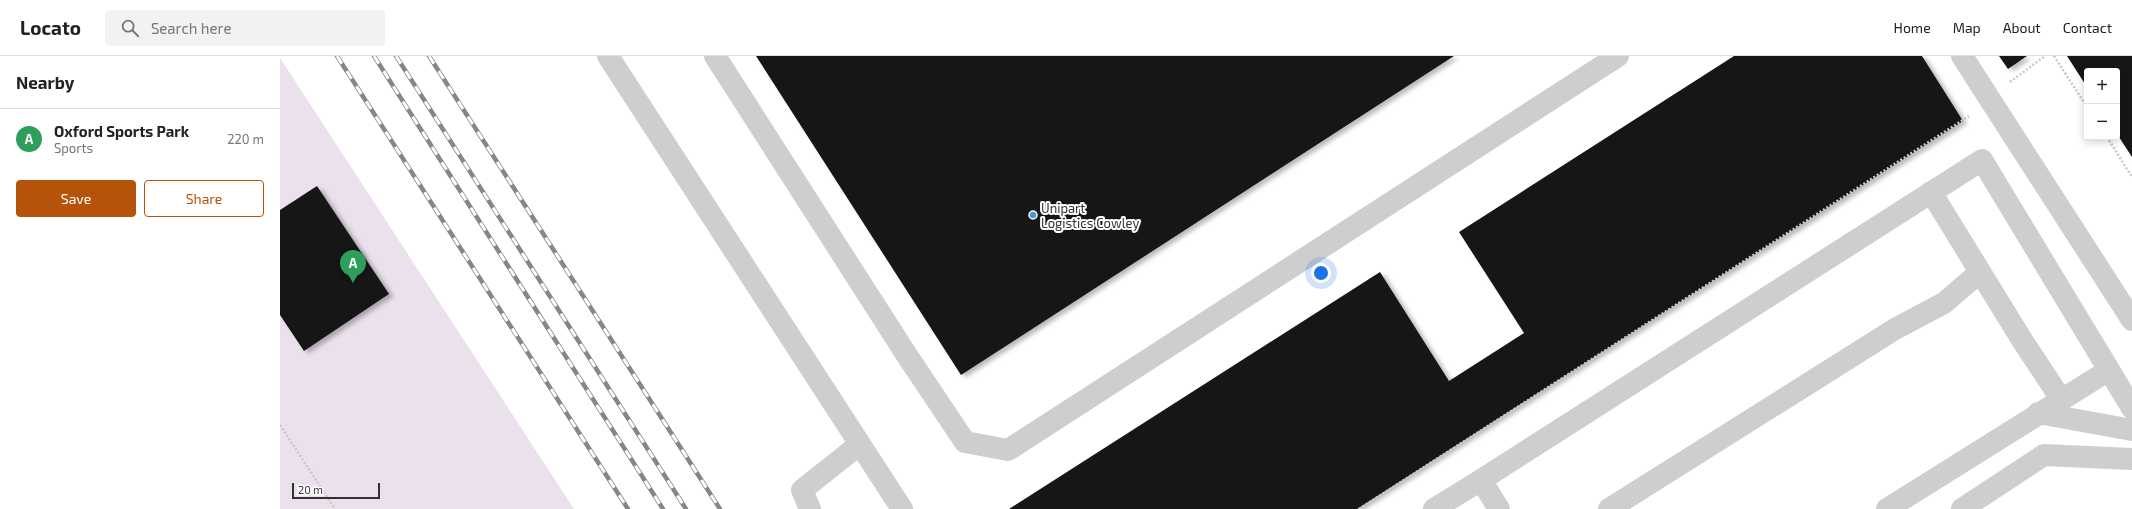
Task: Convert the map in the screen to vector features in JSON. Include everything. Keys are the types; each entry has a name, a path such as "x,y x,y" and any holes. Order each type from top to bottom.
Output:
{"lane":[{"path":"608,56 902,509"},
{"path":"715,56 908,357 966,442 1008,450 1618,56"},
{"path":"1962,56 2132,320"},
{"path":"1434,509 1982,160 2132,408"},
{"path":"1931,192 1980,272 2062,399"},
{"path":"1609,509 1895,329 1944,303 1980,272"},
{"path":"1888,509 2038,413 2109,370"},
{"path":"2038,413 2132,430"},
{"path":"810,509 802,490 860,444"},
{"path":"1962,509 2044,455 2132,459"},
{"path":"1481,480 1499,509"}],"path":[{"path":"1359,509 1963,122 1989,98 2045,56"},
{"path":"2054,56 2085,104"},
{"path":"2108,140 2132,177"},
{"path":"280,425 335,509"}],"shaded area":[{"path":"280,58 574,509 280,509"}],"building":[{"name":"Unipart Logistics Cowley","path":"756,56 1454,56 961,375"},
{"path":"1734,56 1922,56 1963,121 1357,509 1009,509 1380,272 1449,381 1524,333 1459,232"},
{"path":"1999,56 2027,56 2008,69"},
{"path":"2067,56 2132,56 2132,157 2120,139 2120,68 2084,68 2084,82"},
{"path":"317,186 389,294 304,351 280,315 280,210"}],"railway":[{"path":"337,56 628,509"},
{"path":"374,56 663,509"},
{"path":"396,56 686,509"},
{"path":"429,56 720,509"}],"place":[{"name":"Unipart Logistics Cowley","path":"1033,215"},
{"name":"Oxford Sports Park","path":"353,283"}]}
